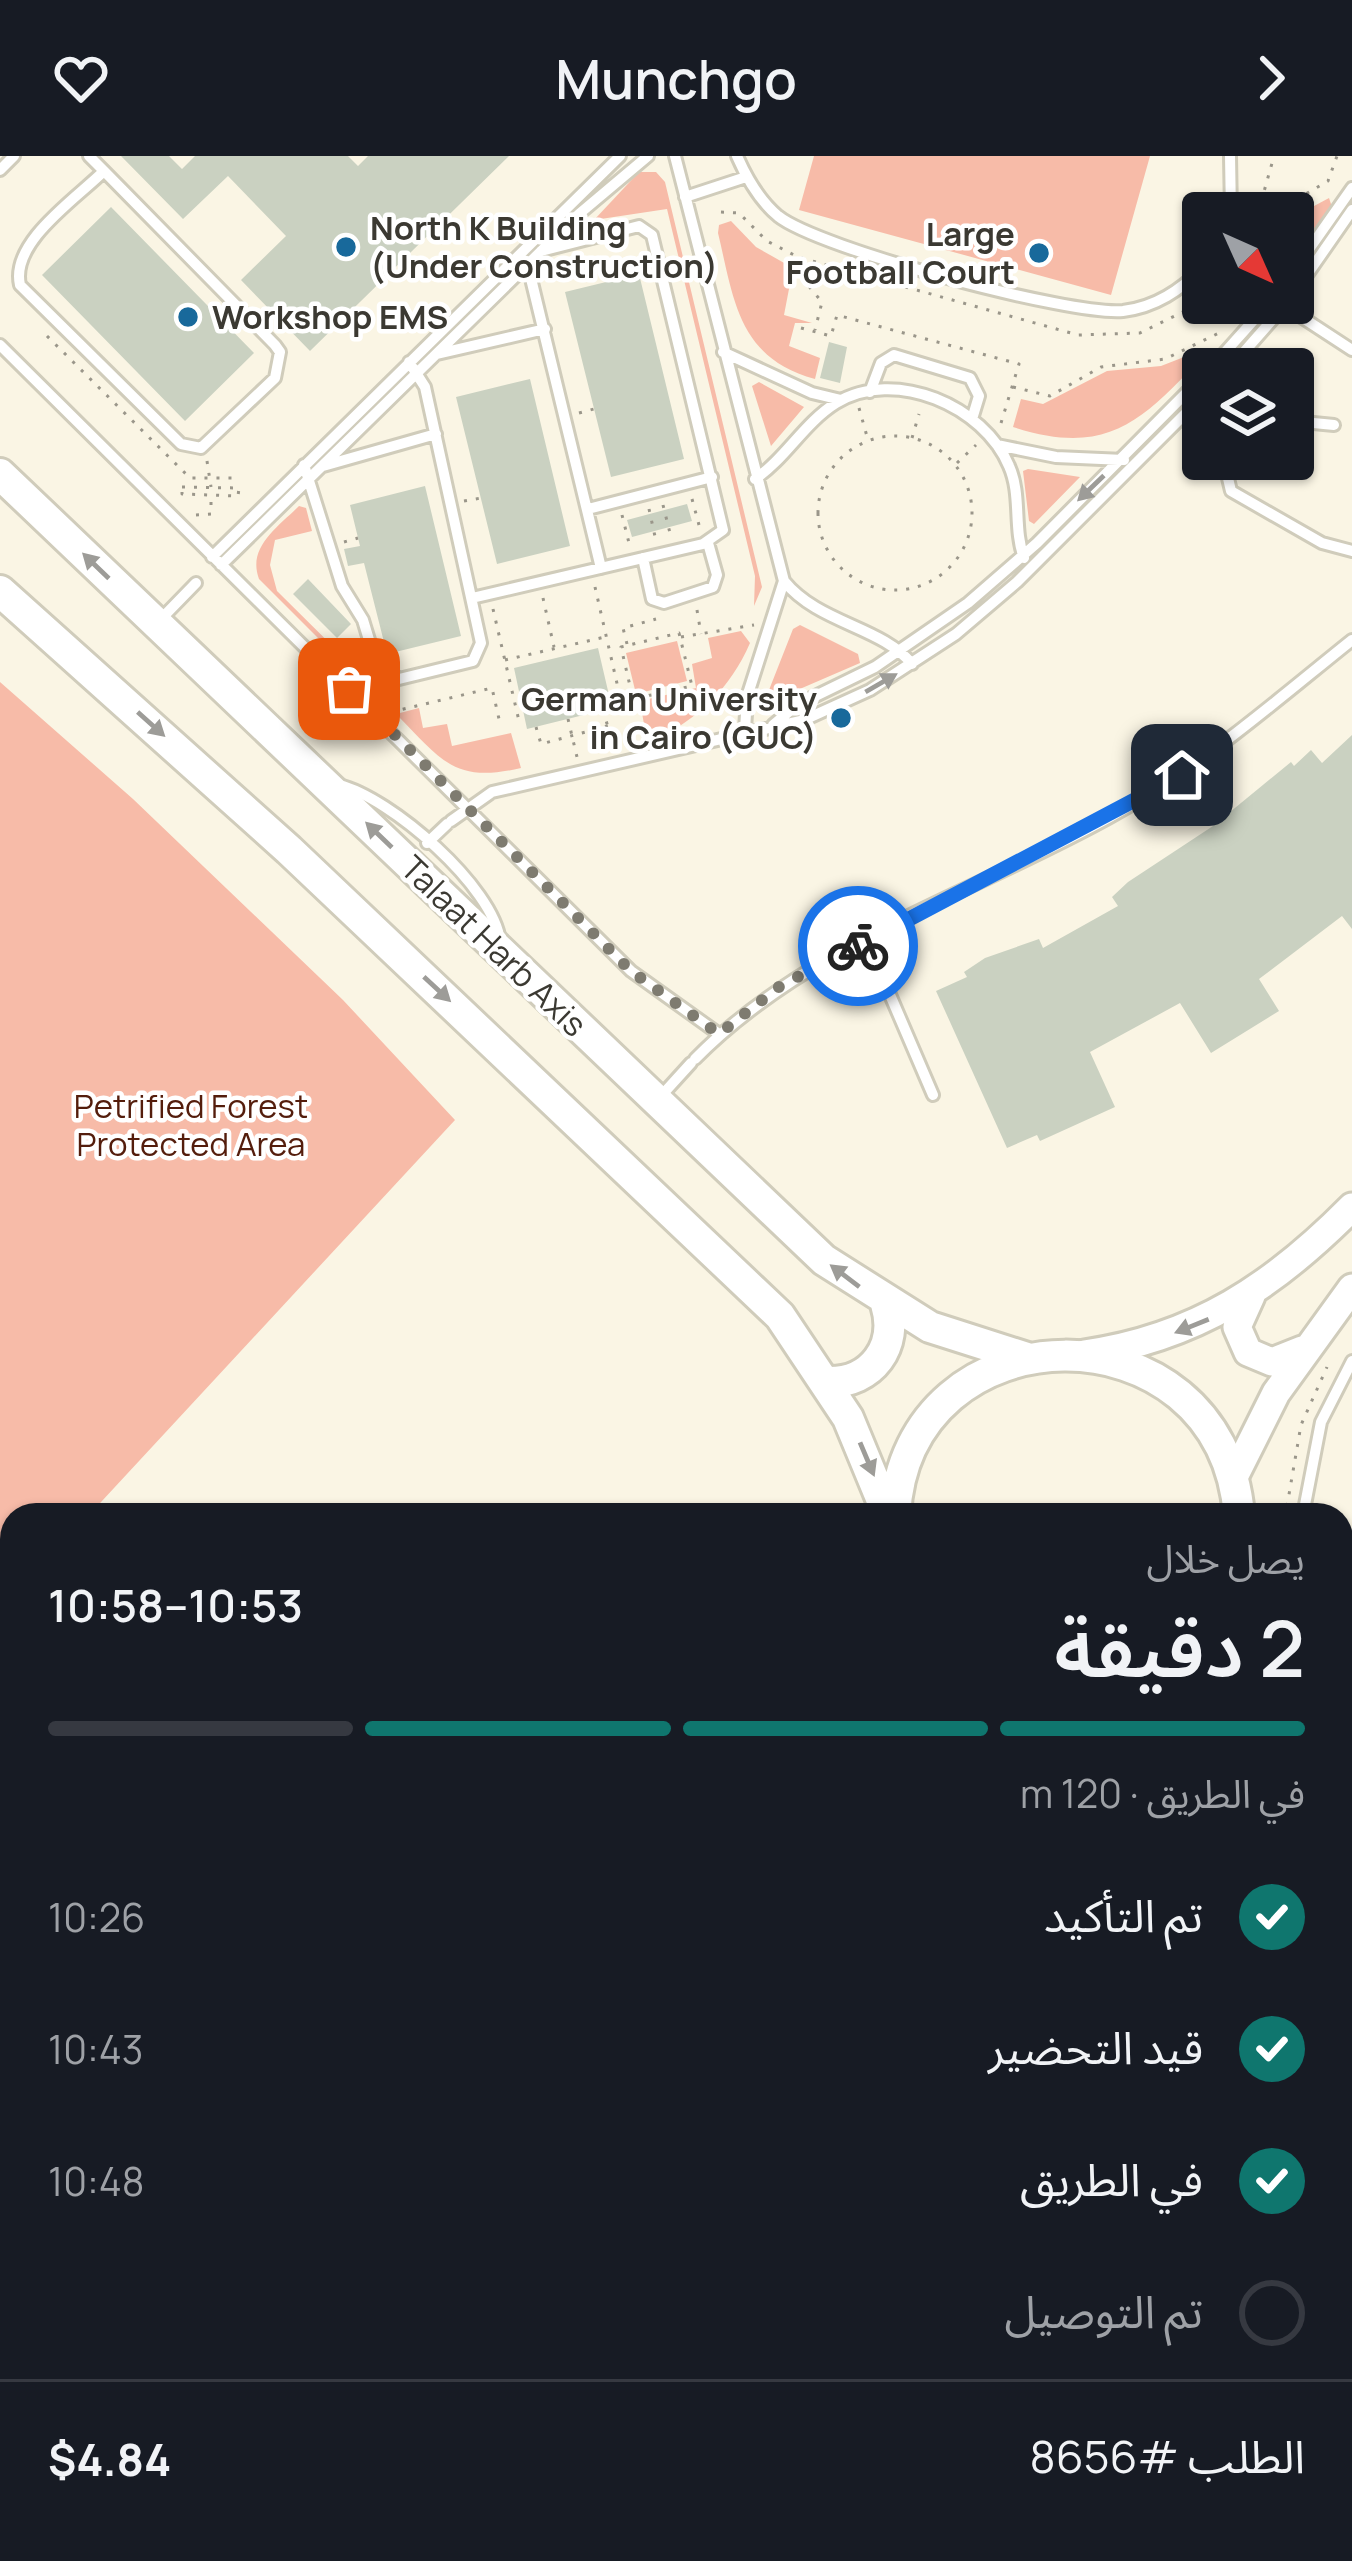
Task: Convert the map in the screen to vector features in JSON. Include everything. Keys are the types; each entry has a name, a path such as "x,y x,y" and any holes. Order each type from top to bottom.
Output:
{"main road":[{"name":"Talaat Harb Axis","path":"0,474 824,1260 886,1304 961,1340 1027,1358"},
{"name":"Talaat Harb Axis","path":"0,591 290,850 779,1316 828,1382 887,1503"},
{"path":"895,1503 902,1473 930,1420 974,1380 1027,1358 1084,1354 1179,1332 1254,1293 1290,1267 1352,1207"},
{"path":"1233,1479 1260,1421 1306,1347 1352,1288"},
{"path":"1254,1293 1241,1310 1237,1327 1248,1352 1272,1363 1306,1347"},
{"path":"828,1382 862,1376 879,1360 889,1338 886,1304"},
{"path":"1084,1354 1139,1368 1187,1401 1222,1449 1237,1503"}],"lane":[{"path":"0,170 14,156"},
{"path":"89,156 104,171 280,352 275,378 201,448 181,444 20,285 19,266 27,248 104,171"},
{"path":"157,623 524,259 620,156"},
{"path":"541,251 648,156"},
{"path":"675,156 784,581 747,697 745,730"},
{"path":"737,156 746,177 778,216 824,241 1099,312 1157,302 1182,284"},
{"path":"1230,156 1231,192"},
{"path":"685,197 746,177"},
{"path":"1314,242 1352,188"},
{"path":"1314,265 1352,210"},
{"path":"579,214 592,237"},
{"path":"321,466 414,367 436,354 478,313 524,259 639,226 652,235 724,523 720,536 472,598"},
{"path":"524,259 588,509 596,569"},
{"path":"478,313 489,342"},
{"path":"1229,348 1250,324"},
{"path":"1246,348 1267,324"},
{"path":"1314,324 1352,350"},
{"path":"436,354 545,329"},
{"path":"0,345 631,971 719,1034"},
{"path":"723,352 812,393 841,400"},
{"path":"871,392 881,363 894,355 970,378 979,389 972,419"},
{"path":"307,471 342,586 383,673 399,679 473,661 481,643 472,598 436,434 414,367"},
{"path":"755,479 841,400 871,392 924,395 972,419 997,445 1014,480 1023,556 1031,569"},
{"path":"773,724 797,705 900,651 1023,556 1182,397"},
{"path":"427,843 467,805 492,792 814,717 912,664 1031,569 1182,418"},
{"path":"367,422 379,449"},
{"path":"1314,424 1334,425"},
{"path":"307,471 436,434"},
{"path":"997,445 1056,457 1121,458 1132,467"},
{"path":"588,509 712,477"},
{"path":"1229,480 1232,491 1322,543 1352,551"},
{"path":"638,559 652,598 659,604 713,587 717,575 706,543"},
{"path":"784,581 823,614 900,651 912,664"},
{"path":"657,1101 719,1034 780,986 1182,775 1257,721 1352,640"},
{"path":"324,783 372,796 427,843 490,907 500,950"},
{"path":"868,941 933,1095"},
{"path":"1305,1503 1321,1422 1352,1361"}],"path":[{"path":"1264,192 1274,156"},
{"path":"1309,192 1328,181 1337,156"},
{"path":"814,263 808,284 822,302 814,332"},
{"path":"1013,387 1050,396 1101,367 1148,364 1182,353 1231,324"},
{"path":"856,395 868,441"},
{"path":"913,438 924,395"},
{"path":"913,438 955,464 969,492 972,522 953,564 928,583 898,590 867,585 842,569 820,529 820,498 832,469 868,441 913,438"},
{"path":"208,464 211,488"},
{"path":"688,483 706,543"},
{"path":"182,487 211,488 239,488 238,496 182,494 182,487"},
{"path":"660,490 675,550"},
{"path":"645,494 660,554"},
{"path":"180,524 190,515 212,514 211,495"},
{"path":"618,501 638,559"},
{"path":"596,569 621,701"},
{"path":"490,593 519,722"},
{"path":"627,645 623,628 662,617 659,604"},
{"path":"547,614 555,649"},
{"path":"698,619 701,634"},
{"path":"681,638 774,623"},
{"path":"680,633 681,638 692,686 633,699 621,647 680,633"},
{"path":"505,660 606,637"},
{"path":"396,709 491,688 499,719"},
{"path":"604,710 617,762"},
{"path":"568,718 580,770"},
{"path":"536,727 541,744 608,726"}],"green space":[{"name":"Large Football Court","path":"814,156 1150,156 1111,295 799,210"},
{"path":"639,172 656,172 665,182 762,587 754,606 755,576 667,209 594,220"},
{"path":"1329,198 1332,207 1314,232 1314,206"},
{"path":"731,221 756,247 793,268 784,315 812,323 795,323 789,346 820,358 815,379 770,357 744,323 718,233 719,225"},
{"path":"1182,358 1182,378 1122,427 1075,438 1013,427 1021,399 1043,404 1107,371 1161,366"},
{"path":"759,382 804,407 771,446 752,386"},
{"path":"1023,471 1080,477 1034,524 1029,521"},
{"path":"299,506 306,508 312,531 275,540 270,565 277,591 392,705 388,708 259,579 256,568 261,547"},
{"path":"800,625 858,654 860,663 772,701 769,690 793,629"},
{"path":"741,631 750,643 723,688 671,732 655,741 646,736 640,701 696,688 692,664 712,658 708,638"},
{"path":"677,641 687,681 636,694 626,653"},
{"name":"Petrified Forest Protected Area","path":"0,682 133,799 343,1000 455,1120 100,1503 0,1503"},
{"path":"419,708 423,728 447,724 452,746 511,733 521,768 479,773 450,764 396,714"}],"building":[{"name":"North K Building (Under Construction)","path":"121,156 169,156 182,169 195,156 348,156 358,166 368,156 509,156 310,351 241,280 286,236 228,176 183,219"},
{"name":"Workshop EMS","path":"111,207 254,353 185,421 42,275"},
{"path":"639,274 684,459 611,477 565,292"},
{"path":"829,342 847,347 840,383 820,378"},
{"path":"530,379 570,546 497,564 456,397"},
{"path":"425,486 461,636 387,654 364,563 348,566 344,549 360,546 350,505"},
{"path":"687,504 692,521 632,537 627,520"},
{"path":"308,579 351,624 337,638 293,594"},
{"path":"598,648 612,708 527,729 514,668"},
{"path":"1352,735 1352,929 1342,916 1259,979 1279,1011 1211,1053 1180,1003 1090,1052 1115,1107 1040,1141 1037,1135 1007,1148 936,991 967,977 964,972 985,958 1039,939 1043,948 1118,906 1112,897 1128,882 1213,826 1291,762 1294,766 1311,750 1322,763"}],"way so far":[{"path":"349,689 631,971 719,1034 780,986 858,946"}],"place":[{"name":"North K Building (Under Construction)","path":"346,247"},
{"name":"Large Football Court","path":"1039,253"},
{"name":"Workshop EMS","path":"188,317"},
{"name":"German University in Cairo (GUC)","path":"841,718"}],"route":[{"path":"858,946 1182,775"}]}
